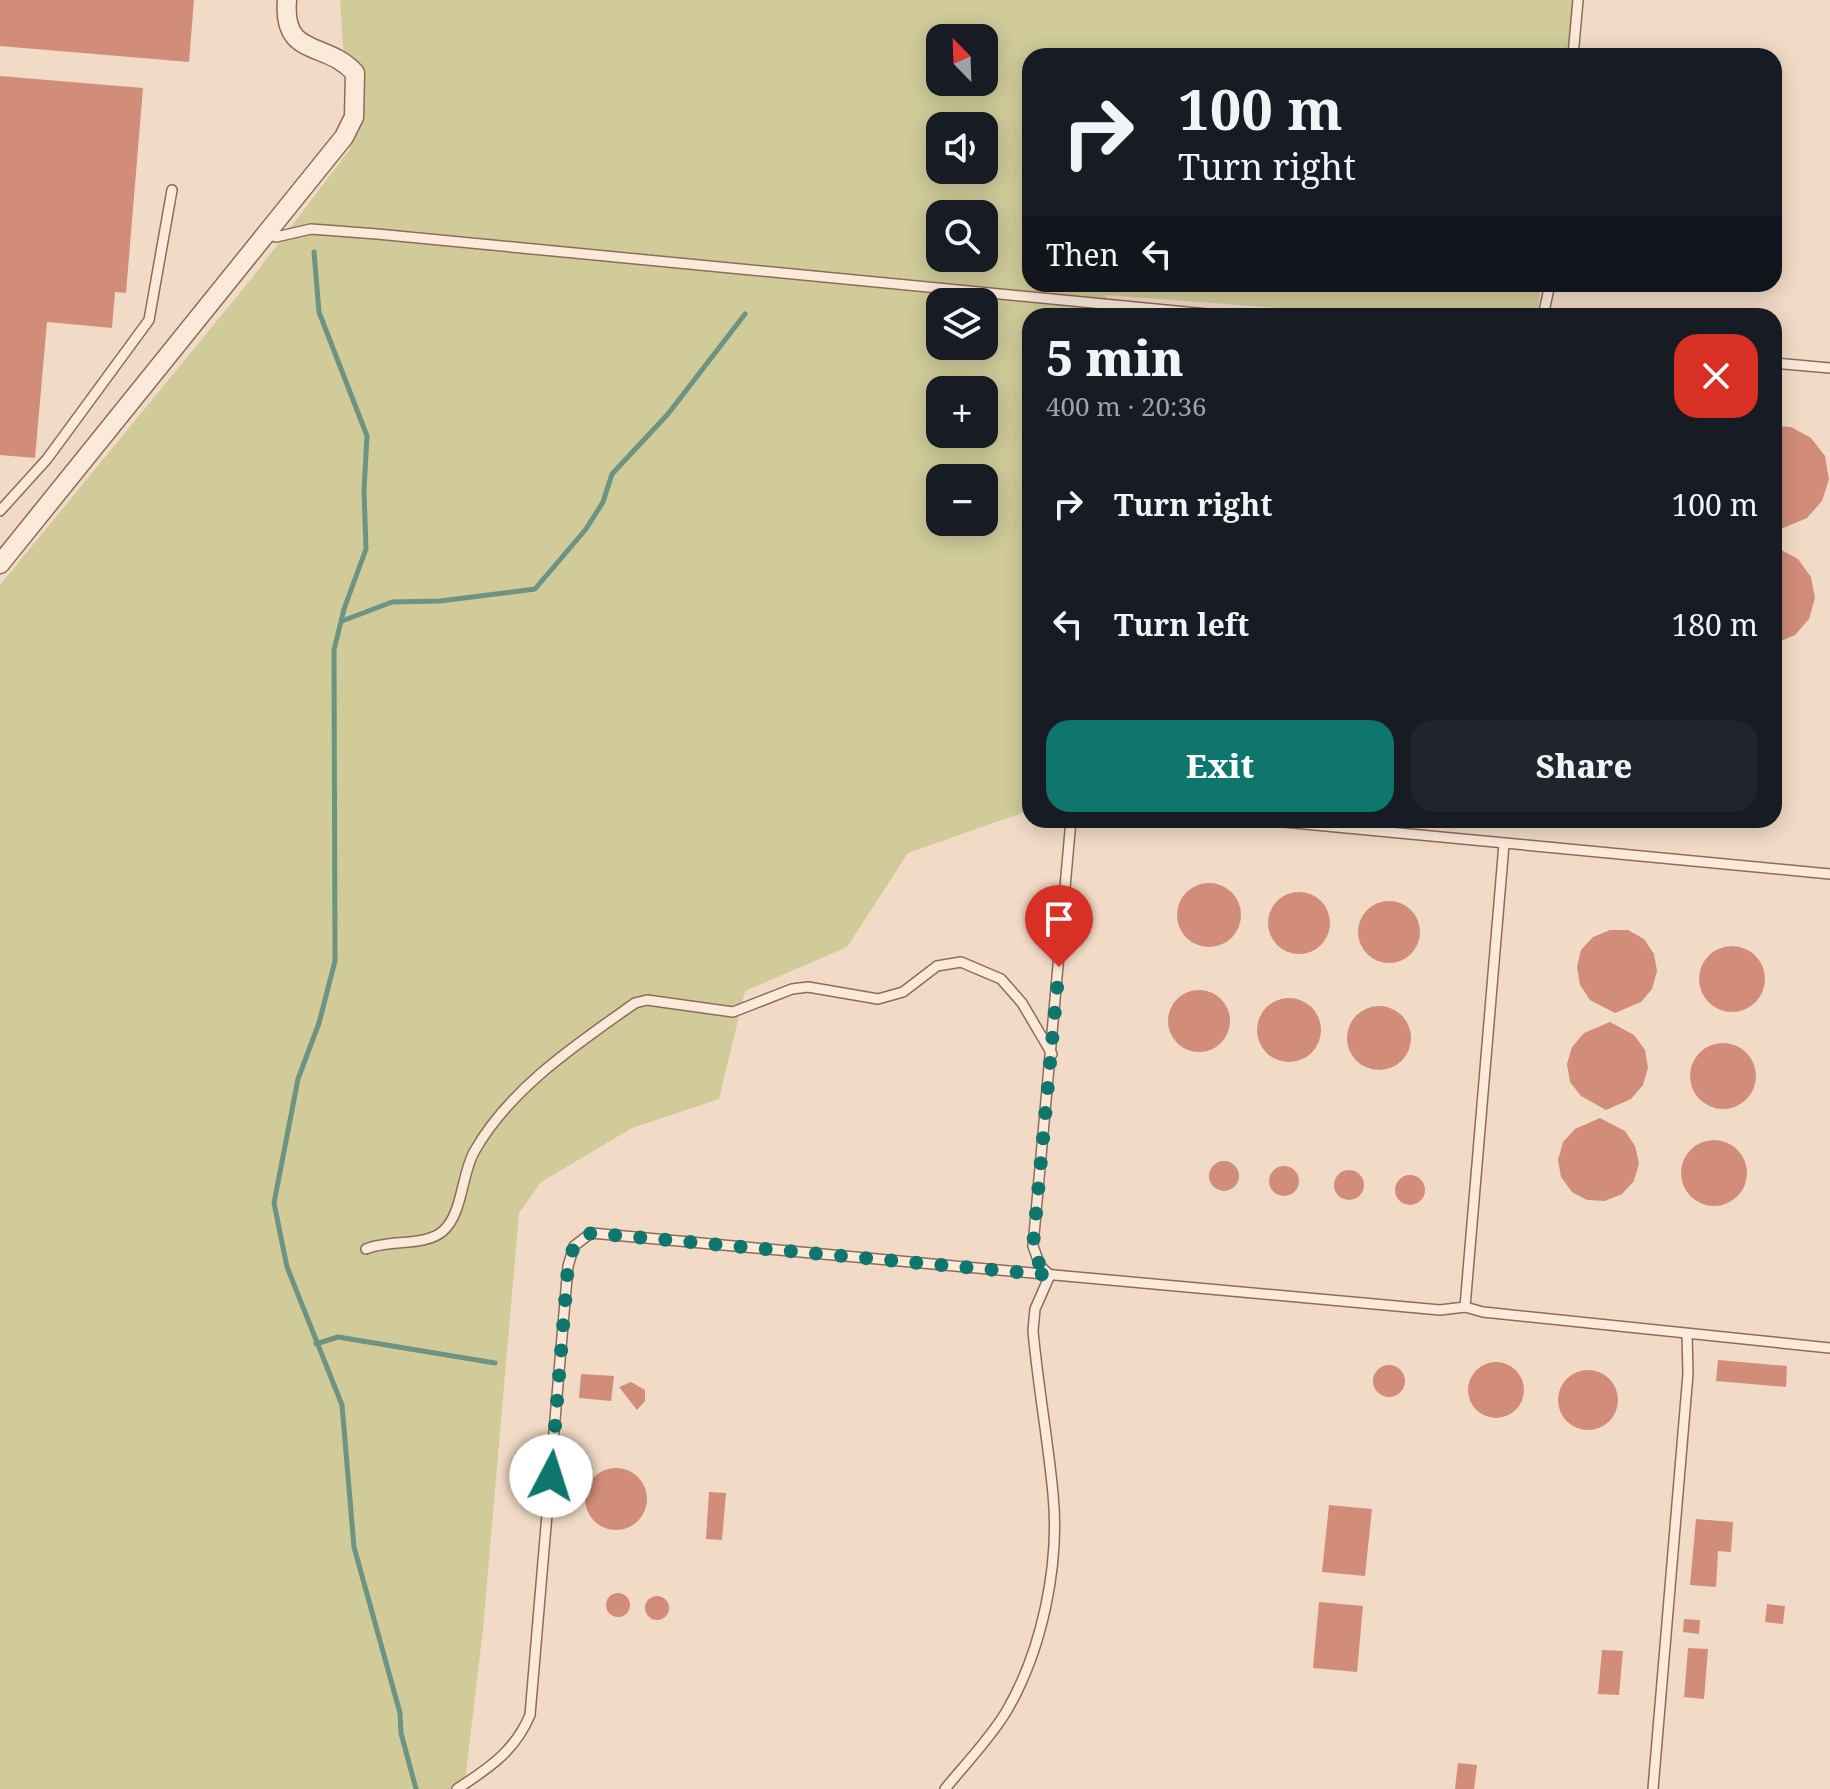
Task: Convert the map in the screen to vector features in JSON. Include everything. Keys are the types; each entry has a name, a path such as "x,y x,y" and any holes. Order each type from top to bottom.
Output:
{"street":[{"path":"1,561 344,137 354,117 355,73 344,60 322,54 292,37 285,22 287,0"}],"lane":[{"path":"1574,48 1578,0"},
{"path":"0,511 47,459 149,320 172,190"},
{"path":"265,234 276,237 311,229 377,234 1079,308"},
{"path":"1782,364 1830,368"},
{"path":"1050,1275 1040,1266 1033,1246 1070,828"},
{"path":"1343,828 1830,874"},
{"path":"1465,1307 1504,844"},
{"path":"366,1249 439,1235 451,1220 473,1154 507,1109 534,1079 635,1003 647,1000 733,1012 792,989 808,987 878,999 893,997 937,966 961,962 1001,979 1022,1003 1052,1054"},
{"path":"457,1789 497,1762 520,1738 530,1715 568,1266 574,1246 591,1233 1440,1310 1465,1307 1483,1312 1830,1348"},
{"path":"945,1789 1004,1716 1019,1687 1032,1654 1050,1578 1053,1497 1033,1331 1035,1309 1050,1275"},
{"path":"1653,1789 1688,1374 1687,1334"}],"shaded area":[{"path":"340,0 1576,0 1570,48 1022,48 1022,292 1540,292 1538,308 1277,308 1106,295 1105,308 1022,308 1022,813 908,853 847,947 745,991 719,1099 632,1128 541,1182 519,1213 483,1629 464,1789 0,1789 0,585 252,278 350,149"}],"building":[{"path":"0,0 194,0 189,62 0,46"},
{"path":"0,76 143,88 126,293 115,292 112,328 47,322 35,458 0,455"},
{"path":"1782,426 1791,427 1811,438 1825,456 1829,479 1822,501 1807,518 1782,529"},
{"path":"1782,550 1798,559 1811,577 1815,598 1809,619 1795,635 1782,641"},
{"path":"1209,883 1227,889 1235,897 1241,915 1235,933 1227,941 1209,947 1191,941 1183,933 1177,915 1183,897 1191,889"},
{"path":"1293,892 1305,892 1321,901 1328,911 1328,935 1321,945 1305,954 1293,954 1273,940 1268,929 1268,917 1282,897"},
{"path":"1383,901 1395,901 1411,910 1418,920 1418,944 1411,954 1395,963 1383,963 1363,949 1358,938 1358,926 1372,906"},
{"path":"1610,930 1628,930 1644,939 1654,954 1657,971 1652,989 1641,1002 1615,1013 1590,1000 1580,985 1577,967 1581,950 1593,937"},
{"path":"1732,946 1755,956 1765,979 1755,1002 1732,1012 1709,1002 1699,979 1709,956"},
{"path":"1193,990 1205,990 1221,999 1228,1009 1228,1033 1221,1043 1205,1052 1193,1052 1173,1038 1168,1027 1168,1015 1182,995"},
{"path":"1289,998 1307,1004 1315,1012 1321,1030 1315,1048 1307,1056 1289,1062 1271,1056 1263,1048 1257,1030 1263,1012 1271,1004"},
{"path":"1379,1006 1397,1012 1405,1020 1411,1038 1405,1056 1397,1064 1379,1070 1361,1064 1353,1056 1347,1038 1353,1020 1361,1012"},
{"path":"1610,1022 1634,1035 1645,1050 1648,1068 1643,1085 1631,1099 1606,1110 1581,1096 1570,1082 1567,1064 1572,1047 1584,1033"},
{"path":"1723,1043 1746,1053 1756,1076 1746,1099 1723,1109 1700,1099 1690,1076 1700,1053"},
{"path":"1600,1118 1625,1131 1635,1146 1639,1163 1634,1181 1622,1194 1605,1201 1587,1200 1572,1192 1561,1177 1558,1160 1563,1142 1575,1129"},
{"path":"1714,1140 1737,1150 1747,1173 1737,1196 1714,1206 1691,1196 1681,1173 1691,1150"},
{"path":"1224,1161 1235,1165 1239,1176 1235,1187 1224,1191 1213,1187 1209,1176 1213,1165"},
{"path":"1284,1166 1295,1170 1299,1181 1295,1192 1284,1196 1273,1192 1269,1181 1273,1170"},
{"path":"1349,1170 1360,1174 1364,1185 1360,1196 1349,1200 1338,1196 1334,1185 1338,1174"},
{"path":"1410,1175 1421,1179 1425,1190 1421,1201 1410,1205 1399,1201 1395,1190 1399,1179"},
{"path":"1718,1360 1787,1366 1786,1387 1716,1381"},
{"path":"1496,1362 1516,1370 1524,1390 1516,1410 1496,1418 1476,1410 1468,1390 1476,1370"},
{"path":"1389,1365 1400,1370 1405,1381 1400,1392 1389,1397 1378,1392 1373,1381 1378,1370"},
{"path":"1588,1370 1599,1372 1609,1379 1616,1389 1616,1411 1609,1421 1599,1428 1588,1430 1577,1428 1567,1421 1560,1411 1558,1400 1560,1389 1567,1379 1577,1372"},
{"path":"581,1374 614,1376 611,1401 579,1398"},
{"path":"631,1382 645,1390 645,1401 637,1410 619,1387"},
{"path":"616,1468 628,1470 638,1477 645,1487 645,1511 638,1521 628,1528 616,1530 604,1528 594,1521 587,1511 585,1499 587,1487 594,1477 604,1470"},
{"path":"709,1492 726,1493 722,1540 706,1539"},
{"path":"1329,1505 1372,1509 1365,1576 1322,1572"},
{"path":"1696,1519 1733,1522 1731,1552 1718,1551 1716,1587 1690,1585"},
{"path":"618,1593 627,1596 630,1605 627,1614 618,1617 609,1614 606,1605 609,1596"},
{"path":"657,1596 666,1599 669,1608 666,1617 657,1620 648,1617 645,1608 648,1599"},
{"path":"1319,1602 1363,1606 1357,1672 1313,1668"},
{"path":"1767,1604 1785,1606 1783,1624 1765,1622"},
{"path":"1684,1619 1700,1620 1699,1634 1683,1632"},
{"path":"1688,1648 1708,1649 1704,1699 1684,1697"},
{"path":"1602,1650 1623,1651 1619,1695 1598,1694"},
{"path":"1458,1763 1477,1765 1474,1789 1455,1789"}],"waterway":[{"path":"314,252 319,312 367,436 364,490 366,549 344,609 334,650 335,961 319,1023 298,1079 274,1203 287,1267 342,1405 354,1547 400,1713 401,1733 416,1789"},
{"path":"342,621 392,602 440,601 535,589 586,529 603,502 612,474 668,414 745,314"},
{"path":"316,1344 338,1337 495,1363"}],"route":[{"path":"551,1476 568,1266 574,1246 591,1233 1050,1275 1034,1256 1033,1246 1059,967"}]}
